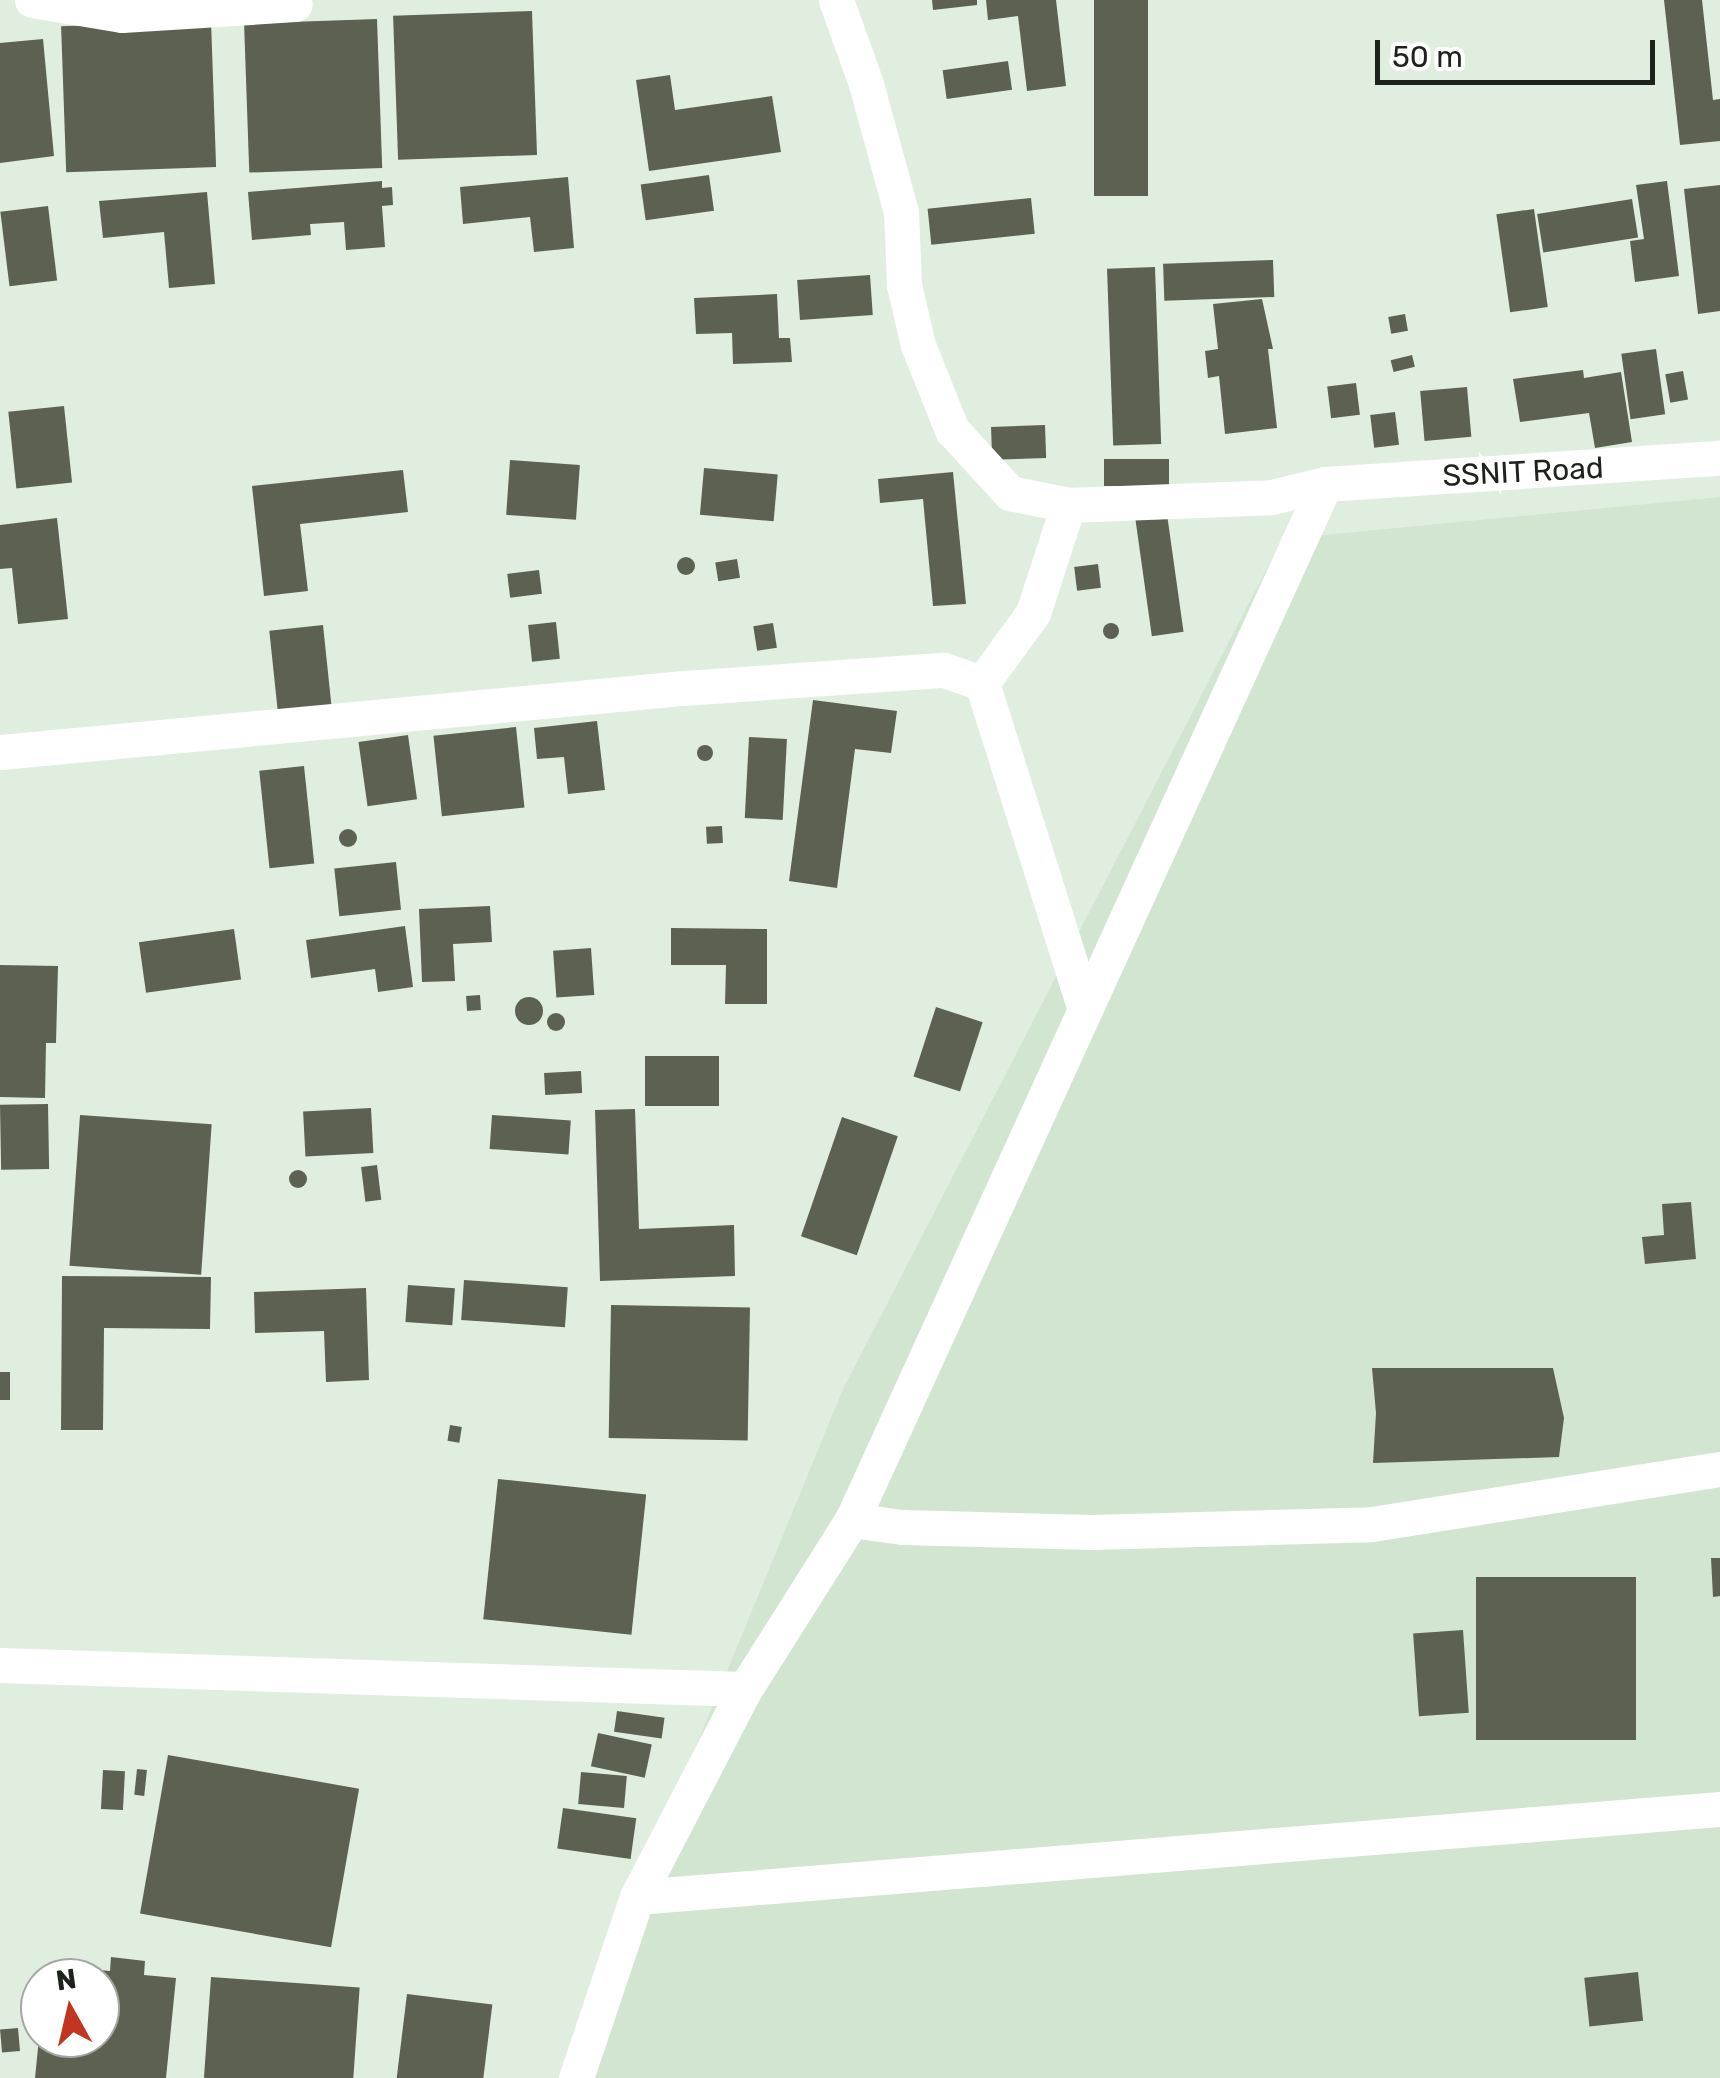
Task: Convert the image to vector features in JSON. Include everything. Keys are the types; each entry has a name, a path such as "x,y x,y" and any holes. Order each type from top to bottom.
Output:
{"street":[{"path":"32,0 122,15 295,4"},
{"name":"SSNIT Road","path":"836,0 866,84 901,212 904,284 918,345 952,430 1010,494 1068,505 1272,497 1325,484 1720,458"},
{"path":"576,2078 637,1896 745,1689 852,1520 1325,484"},
{"path":"982,683 1033,613 1068,505"},
{"path":"0,752 684,688 944,670 982,683"},
{"path":"982,683 1085,1010"},
{"path":"852,1520 902,1526 1092,1532 1372,1524 1720,1469"},
{"path":"0,1665 745,1689"},
{"path":"637,1896 1720,1809"}],"shaded area":[{"path":"1720,497 1720,2078 560,2078 843,1389 1282,539"}],"building":[{"path":"932,0 977,0 977,5 933,10"},
{"path":"986,0 1056,0 1066,86 1027,91 1018,16 988,20"},
{"path":"1094,0 1148,0 1148,196 1094,196"},
{"path":"1664,0 1702,0 1713,100 1720,99 1720,141 1680,145"},
{"path":"532,11 537,155 398,160 393,16"},
{"path":"377,19 382,168 249,173 244,24"},
{"path":"211,21 216,167 66,172 61,26"},
{"path":"43,39 54,156 0,163 0,43"},
{"path":"1008,61 1012,90 947,99 943,70"},
{"path":"670,75 675,110 772,96 781,152 649,171 636,80"},
{"path":"709,175 714,211 646,220 641,185"},
{"path":"568,177 574,248 534,252 530,217 463,224 460,187"},
{"path":"382,181 382,188 392,187 393,205 382,206 385,247 346,250 344,222 310,224 311,235 252,240 248,192"},
{"path":"1667,181 1679,276 1635,282 1630,241 1644,239 1636,185"},
{"path":"1720,185 1720,311 1698,314 1684,189"},
{"path":"207,192 215,284 169,288 164,232 103,238 99,201"},
{"path":"1031,198 1035,234 931,245 928,209"},
{"path":"1632,199 1638,238 1543,253 1537,214"},
{"path":"48,206 57,280 9,286 0,212"},
{"path":"1534,209 1548,307 1510,312 1496,214"},
{"path":"1273,260 1274,297 1164,301 1163,264"},
{"path":"1155,267 1161,444 1113,446 1107,269"},
{"path":"870,275 873,315 800,320 797,280"},
{"path":"777,294 779,338 790,338 792,362 733,364 732,333 696,334 694,298"},
{"path":"1262,299 1273,349 1268,349 1277,428 1225,434 1219,376 1208,378 1205,351 1218,349 1213,304"},
{"path":"1405,314 1408,331 1391,334 1388,317"},
{"path":"1656,349 1665,414 1631,419 1621,354"},
{"path":"1412,355 1415,367 1394,372 1391,360"},
{"path":"1583,370 1584,378 1621,372 1632,442 1595,448 1589,413 1520,422 1513,379"},
{"path":"1683,371 1688,400 1670,403 1665,374"},
{"path":"1356,383 1360,415 1331,418 1327,387"},
{"path":"1467,387 1471,437 1425,441 1420,391"},
{"path":"64,406 72,483 16,488 8,412"},
{"path":"1395,412 1399,445 1374,448 1370,415"},
{"path":"1045,425 1046,458 992,460 991,427"},
{"path":"1104,459 1169,459 1169,486 1104,486"},
{"path":"510,460 580,465 576,520 506,515"},
{"path":"704,468 778,474 774,521 700,515"},
{"path":"403,470 408,512 300,524 308,591 264,596 252,486"},
{"path":"953,472 966,604 933,606 923,499 880,503 878,479"},
{"path":"1166,507 1184,632 1152,636 1134,511"},
{"path":"57,518 68,619 18,624 12,568 0,569 0,525"},
{"path":"686,557 695,566 686,575 677,566"},
{"path":"737,559 740,578 718,581 715,562"},
{"path":"1098,564 1101,588 1077,591 1074,567"},
{"path":"539,570 542,594 510,598 507,574"},
{"path":"556,622 560,659 532,662 528,625"},
{"path":"773,623 777,648 757,651 753,626"},
{"path":"1111,623 1119,631 1111,639 1103,631"},
{"path":"323,625 331,706 278,711 269,631"},
{"path":"813,700 897,711 891,753 855,749 837,888 789,881"},
{"path":"597,721 605,790 568,794 564,757 537,759 534,728"},
{"path":"516,727 524,808 442,816 433,736"},
{"path":"408,735 417,799 368,806 358,742"},
{"path":"749,737 787,739 783,820 745,818"},
{"path":"705,745 713,753 705,761 697,753"},
{"path":"304,766 314,863 269,868 259,771"},
{"path":"722,826 723,843 707,844 706,827"},
{"path":"348,829 355,831 355,845 348,847 341,845 339,838 341,831"},
{"path":"396,862 401,910 339,916 334,868"},
{"path":"490,906 492,942 453,944 455,981 422,982 419,909"},
{"path":"405,926 413,987 378,992 375,969 311,978 306,940"},
{"path":"671,928 767,929 767,1004 725,1004 726,965 671,965"},
{"path":"234,929 241,980 146,993 139,942"},
{"path":"591,948 594,995 556,998 553,951"},
{"path":"0,965 58,966 56,1043 46,1043 45,1098 0,1097"},
{"path":"480,995 481,1010 467,1011 466,996"},
{"path":"529,997 539,1001 543,1011 539,1021 529,1025 519,1021 515,1011 519,1001"},
{"path":"936,1007 983,1022 960,1092 913,1076"},
{"path":"556,1013 565,1022 556,1031 547,1022"},
{"path":"645,1056 719,1056 719,1106 645,1106"},
{"path":"581,1071 582,1093 545,1095 544,1073"},
{"path":"48,1104 49,1169 1,1170 0,1105"},
{"path":"371,1108 373,1153 305,1156 303,1112"},
{"path":"635,1109 639,1229 734,1225 735,1276 600,1281 595,1110"},
{"path":"80,1115 212,1124 201,1275 69,1266"},
{"path":"492,1115 571,1121 568,1154 490,1149"},
{"path":"842,1117 898,1136 857,1255 801,1236"},
{"path":"377,1165 381,1200 365,1202 361,1167"},
{"path":"298,1170 307,1179 298,1188 289,1179"},
{"path":"1691,1202 1696,1259 1645,1264 1642,1237 1664,1235 1662,1204"},
{"path":"62,1276 211,1277 210,1329 104,1328 103,1430 61,1430"},
{"path":"464,1280 568,1287 565,1327 461,1320"},
{"path":"408,1285 455,1288 452,1325 405,1322"},
{"path":"366,1288 369,1380 326,1382 324,1331 255,1333 254,1292"},
{"path":"611,1305 750,1307 748,1440 609,1438"},
{"path":"1372,1368 1553,1368 1564,1418 1559,1457 1373,1463 1376,1413"},
{"path":"0,1372 10,1372 10,1400 0,1400"},
{"path":"450,1425 462,1427 459,1443 447,1441"},
{"path":"498,1479 646,1495 631,1635 483,1619"},
{"path":"1711,1558 1720,1558 1720,1596 1713,1597"},
{"path":"1476,1577 1636,1577 1636,1740 1476,1740"},
{"path":"1463,1630 1469,1713 1419,1716 1413,1633"},
{"path":"617,1711 665,1718 662,1738 614,1732"},
{"path":"598,1733 652,1744 645,1778 591,1766"},
{"path":"168,1755 359,1789 331,1947 140,1914"},
{"path":"137,1769 147,1770 144,1796 134,1795"},
{"path":"103,1770 125,1771 123,1810 101,1809"},
{"path":"581,1772 627,1776 624,1808 578,1804"},
{"path":"563,1808 636,1818 631,1859 557,1849"},
{"path":"120,1958 145,1961 144,1975 176,1978 166,2078 35,2078 37,2058 120,2058"},
{"path":"1638,1972 1643,2021 1589,2026 1584,1978"},
{"path":"211,1977 360,1987 353,2078 204,2078"},
{"path":"407,1994 492,2004 483,2078 397,2078"},
{"path":"18,2028 20,2051 2,2052 0,2030"}]}
